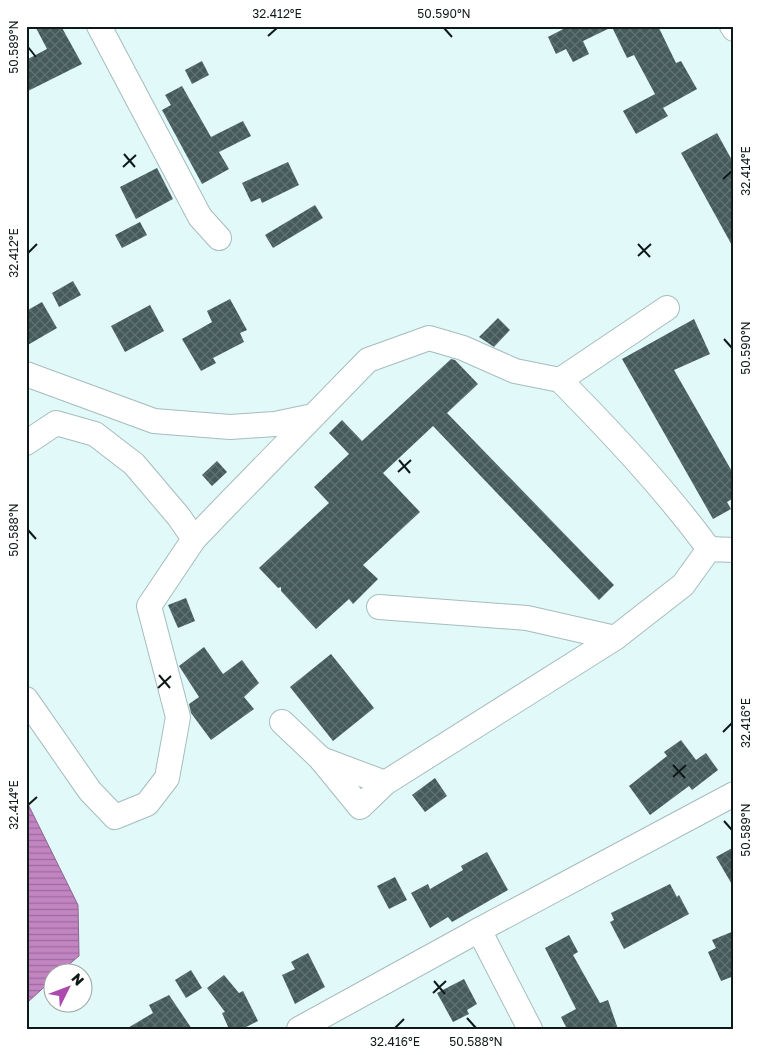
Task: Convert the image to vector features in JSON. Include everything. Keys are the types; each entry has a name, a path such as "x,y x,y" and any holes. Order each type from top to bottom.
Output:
{"street":[{"path":"100,26 200,217 219,238"},
{"path":"560,380 667,308"},
{"path":"26,699 90,791 115,817 147,804 167,778 178,717 148,606 194,539 368,360 429,338 463,348 515,371 560,380 619,440 670,498 709,549"},
{"path":"26,374 154,421 230,428 275,424 313,416"},
{"path":"26,443 56,423 94,434 134,464 179,517 194,539"},
{"path":"709,549 734,550"},
{"path":"282,722 320,758 360,807 385,783 615,638 683,585 709,549"},
{"path":"380,607 527,618 615,638"},
{"path":"320,758 385,783"},
{"path":"299,1029 479,930 734,794"},
{"path":"479,930 530,1029"}],"shaded area":[{"path":"26,800 78,905 79,956 72,962 42,962 42,989 29,1001 26,1001"}],"building":[{"path":"35,26 61,26 82,64 26,92 26,60 47,49"},
{"path":"569,26 658,26 676,63 681,61 697,89 663,108 668,116 636,134 623,111 655,94 634,55 627,58 612,27 583,41 589,54 573,62 566,49 556,54 548,37"},
{"path":"202,61 209,75 192,84 185,70"},
{"path":"182,86 211,137 243,121 251,136 219,152 229,169 202,184 162,110 171,105 165,95"},
{"path":"717,133 734,164 734,249 681,153"},
{"path":"288,162 299,185 262,203 260,198 251,202 242,183"},
{"path":"157,168 173,199 136,219 120,187"},
{"path":"315,205 323,218 273,248 265,235"},
{"path":"140,222 147,235 122,248 115,235"},
{"path":"73,281 81,295 59,307 52,293"},
{"path":"230,299 247,330 240,333 244,342 213,358 216,363 201,371 182,339 212,322 207,311"},
{"path":"42,302 57,328 26,346 26,311"},
{"path":"150,305 164,331 125,352 111,326"},
{"path":"498,318 510,330 494,347 479,337"},
{"path":"694,319 710,354 674,370 734,475 734,498 727,502 731,509 713,519 622,359"},
{"path":"451,359 455,360 478,384 447,413 614,585 599,600 433,426 383,473 420,512 363,565 378,579 353,604 349,599 316,629 281,591 281,587 278,588 259,568 329,503 314,487 349,454 329,433 342,420 362,441"},
{"path":"217,461 227,472 212,486 202,475"},
{"path":"186,598 195,621 178,628 168,605"},
{"path":"204,647 223,674 242,660 259,683 244,697 254,709 211,740 191,713 189,704 199,697 179,666"},
{"path":"331,654 374,708 333,741 290,687"},
{"path":"681,740 696,760 706,753 718,770 692,790 689,786 650,815 629,786 667,756 664,752"},
{"path":"435,778 447,796 425,812 412,795"},
{"path":"734,847 734,888 716,857"},
{"path":"487,852 508,890 452,922 448,917 430,928 411,893 428,884 430,889 463,870 461,866"},
{"path":"395,877 407,900 389,909 377,886"},
{"path":"670,884 677,897 679,895 689,914 624,949 610,922 614,920 611,913"},
{"path":"734,931 734,976 721,981 708,952 716,948 712,940"},
{"path":"569,935 578,952 573,955 600,1003 608,1000 618,1029 567,1029 561,1017 576,1009 545,948"},
{"path":"308,953 325,987 295,1004 282,975 295,969 291,962"},
{"path":"191,970 202,988 186,998 175,980"},
{"path":"224,975 239,993 243,991 258,1021 242,1029 229,1029 222,1013 225,1012 207,988"},
{"path":"464,979 477,1004 467,1010 469,1014 453,1022 437,993"},
{"path":"169,995 192,1029 126,1029 153,1013 149,1005"}]}
